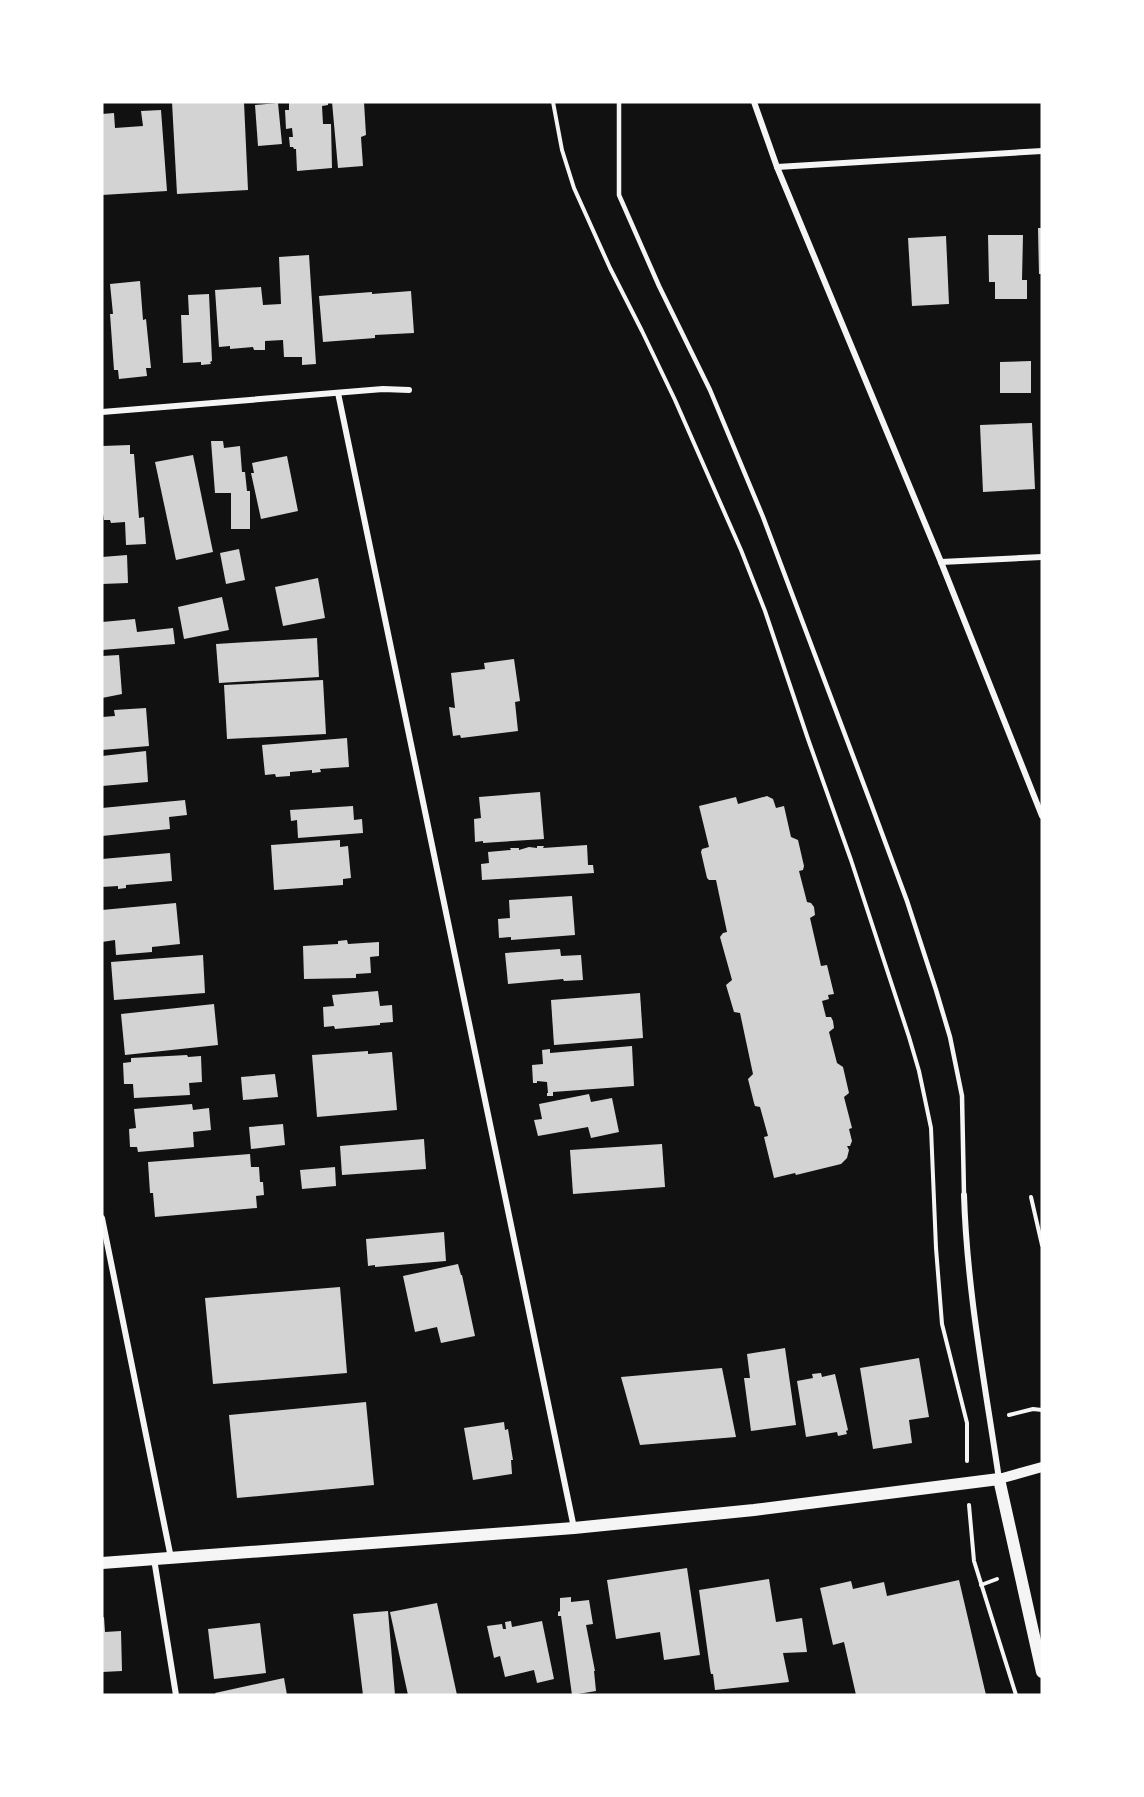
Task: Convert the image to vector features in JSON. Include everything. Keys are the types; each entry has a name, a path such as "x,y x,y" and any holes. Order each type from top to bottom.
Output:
{"main road":[{"path":"102,1563 574,1528 754,1510 999,1479 1042,1672"}],"street":[{"path":"754,102 777,167 941,562 1042,816"},
{"path":"777,167 1042,151"},
{"path":"102,412 383,389 409,390"},
{"path":"338,393 574,1528"},
{"path":"941,562 1042,557"},
{"path":"964,1195 971,1291 999,1479 1042,1467"},
{"path":"102,1218 171,1558"},
{"path":"154,1559 176,1695"}],"lane":[{"path":"620,102 619,195 659,286 710,390 764,517 907,901 942,1009 958,1072 963,1125 964,1195"}],"path":[{"path":"553,102 562,150 574,188 610,268 675,400 741,550 765,612 891,978 919,1071 931,1128 942,1323 967,1423 966,1443"},
{"path":"1031,1197 1042,1245"},
{"path":"1033,1409 1042,1410"},
{"path":"974,1561 1016,1695"}],"building":[{"path":"172,102 244,102 248,190 177,194"},
{"path":"289,102 328,102 328,105 322,106 323,124 331,124 332,168 297,171 296,149 290,147 289,137 293,137 292,128 286,129 285,110 289,110"},
{"path":"332,102 364,102 366,135 361,137 363,166 338,168"},
{"path":"278,103 282,144 258,146 255,105"},
{"path":"161,110 167,191 102,195 102,114 114,113 115,128 143,126 141,111"},
{"path":"1038,228 1042,228 1042,274 1039,274"},
{"path":"988,235 1023,235 1022,280 1027,280 1027,299 995,299 995,282 989,282"},
{"path":"946,236 949,304 912,306 908,238"},
{"path":"309,255 316,364 302,365 302,357 284,357 283,340 265,341 265,350 254,350 253,347 230,349 230,346 219,347 215,290 261,287 263,305 281,304 279,257"},
{"path":"140,281 143,320 146,319 151,368 146,368 147,376 119,379 118,370 114,370 110,284"},
{"path":"411,291 414,333 375,335 375,338 323,342 319,296"},
{"path":"209,294 211,364 183,363 181,315 189,315 188,295"},
{"path":"1031,361 1031,393 1000,393 1000,362"},
{"path":"1032,423 1035,489 983,492 980,425"},
{"path":"211,441 223,441 224,448 240,446 242,472 245,472 247,491 250,491 250,529 231,529 231,493 215,493"},
{"path":"130,445 130,454 134,454 139,518 144,517 146,544 126,545 125,522 111,523 110,520 104,520 102,446"},
{"path":"193,455 213,552 176,560 155,462"},
{"path":"287,456 298,511 261,519 251,473 254,473 252,463"},
{"path":"239,549 245,580 226,584 220,553"},
{"path":"127,555 128,583 102,584 102,557"},
{"path":"318,578 325,618 283,626 275,587"},
{"path":"222,597 229,630 184,639 178,607"},
{"path":"135,619 137,632 173,628 175,644 102,650 102,622"},
{"path":"317,638 319,677 219,683 216,644"},
{"path":"119,655 122,694 102,698 102,656"},
{"path":"514,659 520,701 515,702 518,731 461,738 460,735 453,736 449,707 455,708 451,673 485,669 484,663"},
{"path":"323,680 326,734 227,739 224,685"},
{"path":"146,708 149,746 102,750 102,717 115,716 114,710"},
{"path":"347,738 349,767 320,769 321,772 312,773 312,770 290,772 290,776 265,775 262,745"},
{"path":"146,751 148,782 102,786 102,756"},
{"path":"540,792 544,839 475,842 474,819 481,818 479,797"},
{"path":"767,796 773,799 776,808 784,806 791,837 798,840 804,866 803,870 799,871 807,902 814,907 815,915 810,918 821,966 827,965 834,994 828,995 829,999 822,1001 826,1017 831,1017 833,1021 834,1028 829,1032 837,1063 843,1067 849,1093 844,1097 852,1128 849,1129 852,1141 850,1146 847,1146 849,1150 847,1158 841,1164 774,1178 764,1137 768,1136 760,1107 755,1106 748,1079 753,1074 740,1013 734,1012 726,985 732,980 720,937 727,932 716,880 707,878 701,852 702,849 709,847 699,806 736,797 738,804"},
{"path":"185,800 187,815 169,817 170,829 102,836 102,808"},
{"path":"353,806 354,820 362,819 363,833 298,838 297,820 291,821 290,810"},
{"path":"340,840 340,847 348,846 351,878 343,879 343,885 274,890 271,845"},
{"path":"587,845 588,865 593,865 594,873 482,880 481,864 489,863 488,852 511,850 510,848 519,848 519,850 529,847 537,848 537,846 544,846 543,848"},
{"path":"170,853 172,881 126,885 126,888 118,889 118,886 102,887 102,859"},
{"path":"572,896 575,935 511,940 511,937 499,938 498,919 510,918 509,900"},
{"path":"176,903 180,944 152,947 152,952 116,955 115,940 102,942 102,910"},
{"path":"347,940 348,944 379,942 379,956 370,957 371,973 356,974 356,978 304,979 303,946 338,944 338,941"},
{"path":"560,949 561,956 581,955 583,980 564,981 563,979 508,984 505,953"},
{"path":"203,955 205,993 114,1000 111,962"},
{"path":"378,991 380,1006 392,1005 393,1022 335,1029 334,1026 324,1027 323,1007 334,1006 332,995"},
{"path":"640,993 643,1038 554,1045 551,1000"},
{"path":"214,1004 218,1045 125,1055 121,1014"},
{"path":"632,1046 634,1086 553,1092 553,1096 547,1096 547,1082 533,1083 532,1065 543,1064 542,1050 550,1049 550,1053"},
{"path":"368,1051 368,1054 392,1052 397,1110 317,1117 312,1055"},
{"path":"187,1055 188,1057 201,1056 202,1082 189,1083 190,1095 134,1098 133,1084 124,1084 123,1063 131,1062 131,1058"},
{"path":"275,1074 278,1097 243,1100 241,1077"},
{"path":"589,1094 591,1102 612,1098 619,1132 591,1138 588,1127 538,1136 534,1120 542,1119 539,1104"},
{"path":"192,1104 193,1110 209,1108 211,1130 193,1132 194,1147 138,1152 137,1147 130,1147 129,1129 136,1128 134,1109"},
{"path":"283,1124 285,1145 251,1149 249,1127"},
{"path":"424,1139 426,1169 342,1175 340,1146"},
{"path":"662,1144 665,1187 573,1194 570,1150"},
{"path":"250,1154 251,1167 259,1167 260,1182 263,1182 264,1195 256,1196 257,1208 155,1217 153,1193 150,1193 148,1162"},
{"path":"335,1167 336,1186 302,1189 300,1170"},
{"path":"444,1232 446,1261 368,1266 366,1239"},
{"path":"458,1264 475,1336 441,1343 437,1327 415,1332 403,1276"},
{"path":"340,1287 347,1373 213,1384 205,1298"},
{"path":"785,1348 796,1425 751,1431 744,1378 750,1378 747,1354"},
{"path":"919,1358 929,1417 909,1420 912,1443 873,1449 860,1368"},
{"path":"722,1368 736,1437 640,1445 621,1377"},
{"path":"821,1373 822,1377 835,1374 847,1434 838,1436 837,1432 806,1437 797,1381 813,1378 812,1374"},
{"path":"366,1402 374,1485 237,1498 229,1415"},
{"path":"504,1422 505,1430 508,1429 513,1460 511,1460 512,1474 473,1480 464,1428"},
{"path":"687,1568 700,1655 664,1660 660,1632 616,1639 607,1580"},
{"path":"769,1579 776,1622 802,1618 807,1652 783,1653 789,1682 715,1690 699,1590"},
{"path":"959,1580 986,1695 856,1695 844,1642 833,1645 820,1588 851,1581 853,1589 884,1582 887,1596"},
{"path":"571,1597 571,1602 589,1600 593,1624 586,1625 595,1671 596,1691 572,1695 561,1616 558,1616 560,1598"},
{"path":"437,1603 457,1695 408,1695 390,1612"},
{"path":"388,1611 395,1695 363,1695 353,1614"},
{"path":"104,1617 105,1632 121,1631 122,1671 102,1672 102,1618"},
{"path":"511,1621 512,1627 542,1621 554,1679 537,1683 534,1670 505,1677 500,1656 494,1658 487,1626 502,1624 503,1629 506,1629 505,1622"},
{"path":"260,1623 266,1673 214,1679 208,1629"},
{"path":"284,1678 287,1695 216,1695 215,1693"}]}
